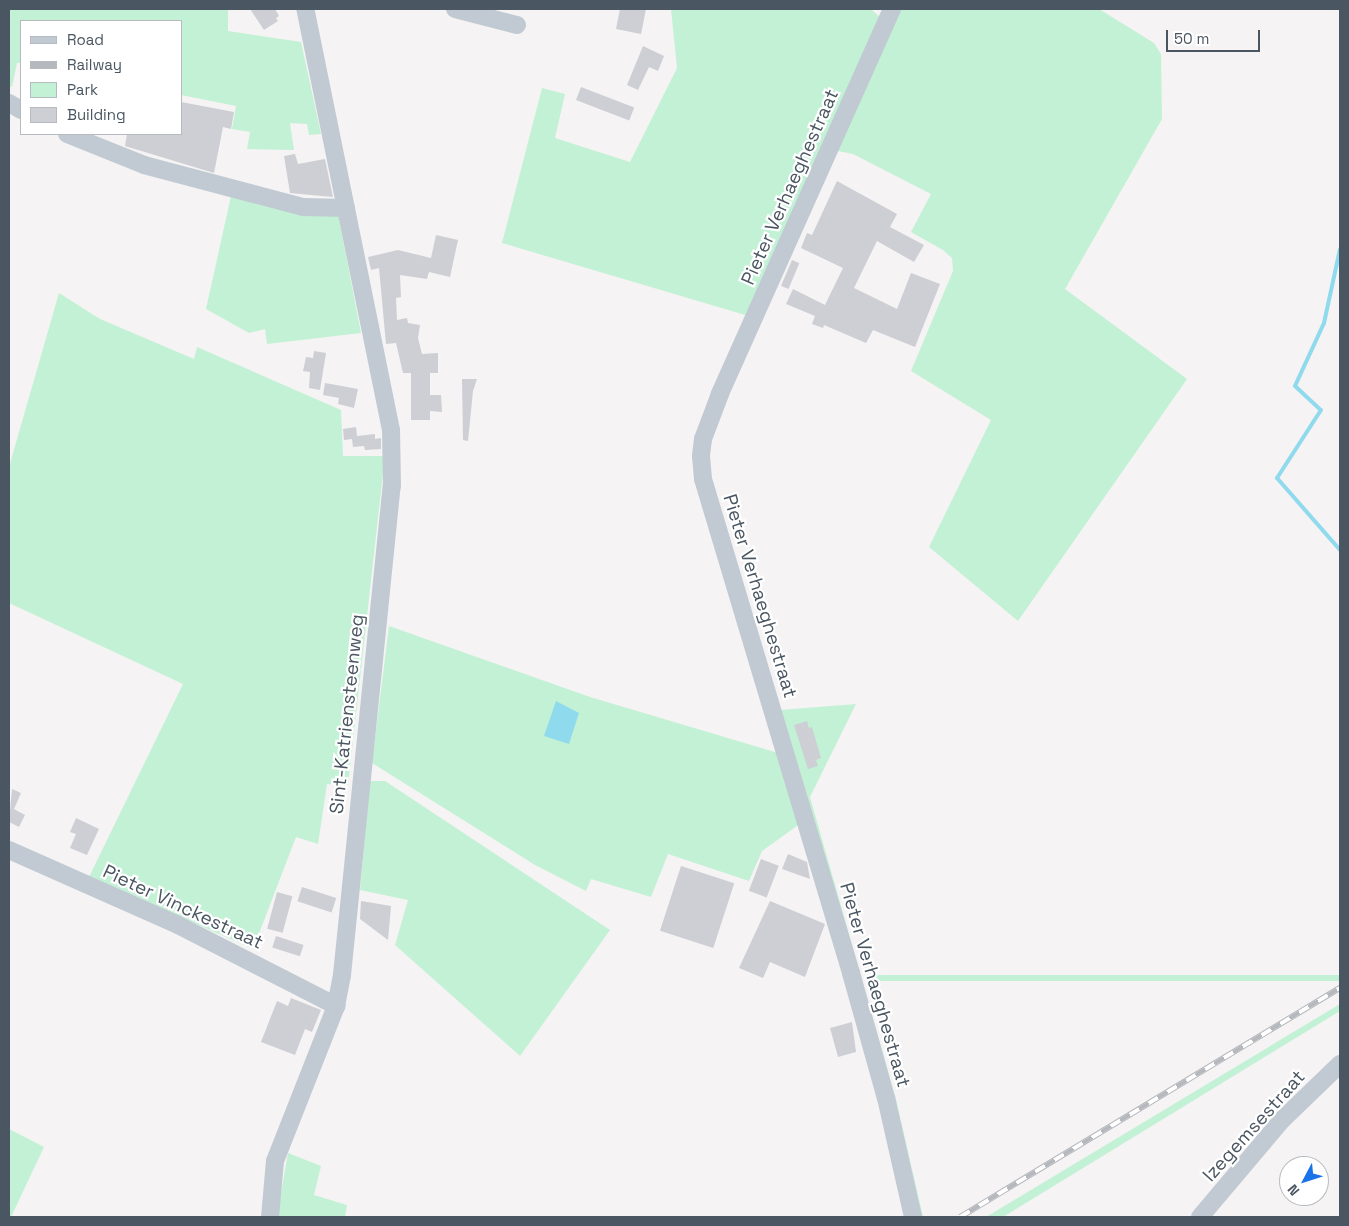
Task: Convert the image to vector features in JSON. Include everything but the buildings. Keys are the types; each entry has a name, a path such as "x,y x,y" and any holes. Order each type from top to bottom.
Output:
{"street":[{"name":"Sint-Katriensteenweg","path":"270,1217 275,1162 336,1006 342,975 393,454 346,208 305,9"},
{"path":"456,9 517,25"},
{"name":"Pieter Verhaeghestraat","path":"892,9 720,394 703,439 701,456 703,479 857,992 913,1217"},
{"path":"9,103 20,109"},
{"path":"69,135 144,165 303,207 346,208"},
{"name":"Pieter Vinckestraat","path":"9,850 178,925 336,1006"},
{"name":"Izegemsestraat","path":"1200,1217 1282,1120 1340,1064"}],"green space":[{"path":"9,9 228,9 228,31 301,42 321,134 309,135 307,124 290,123 294,150 247,149 250,132 232,129 236,106 182,95 182,20 20,20 20,63 17,63 12,87 9,86"},
{"path":"671,9 871,9 883,20 752,317 502,243 542,88 565,94 555,138 630,162 677,68"},
{"path":"898,9 1099,9 1154,43 1161,54 1162,119 1065,289 1187,379 1018,621 929,547 991,420 911,371 953,271 952,258 943,250 911,232 931,194 853,154 833,150"},
{"path":"231,196 338,214 361,333 267,344 265,329 249,333 206,309"},
{"path":"59,293 100,319 194,359 197,347 341,410 343,456 385,456 348,785 327,784 318,844 296,837 253,949 89,877 183,684 9,603 9,467"},
{"path":"389,626 590,697 778,753 801,823 762,851 749,881 668,854 651,897 591,879 586,891 535,865 372,763"},
{"path":"856,704 810,797 896,1099 923,1217 918,1217 780,710"},
{"path":"370,781 385,781 610,930 520,1056 395,945 408,900 360,890"},
{"path":"871,975 1340,975 1340,981 871,981"},
{"path":"1340,1004 1340,1011 1003,1217 986,1217"},
{"path":"9,1129 44,1147 11,1217 9,1217"},
{"path":"288,1153 321,1166 314,1195 347,1205 345,1217 277,1217"}],"water":[{"path":"556,701 579,713 569,744 544,736"}],"waterway":[{"path":"1340,249 1324,323 1295,386 1321,410 1277,478 1340,550"}],"railway":[{"path":"960,1217 1340,988"}]}
